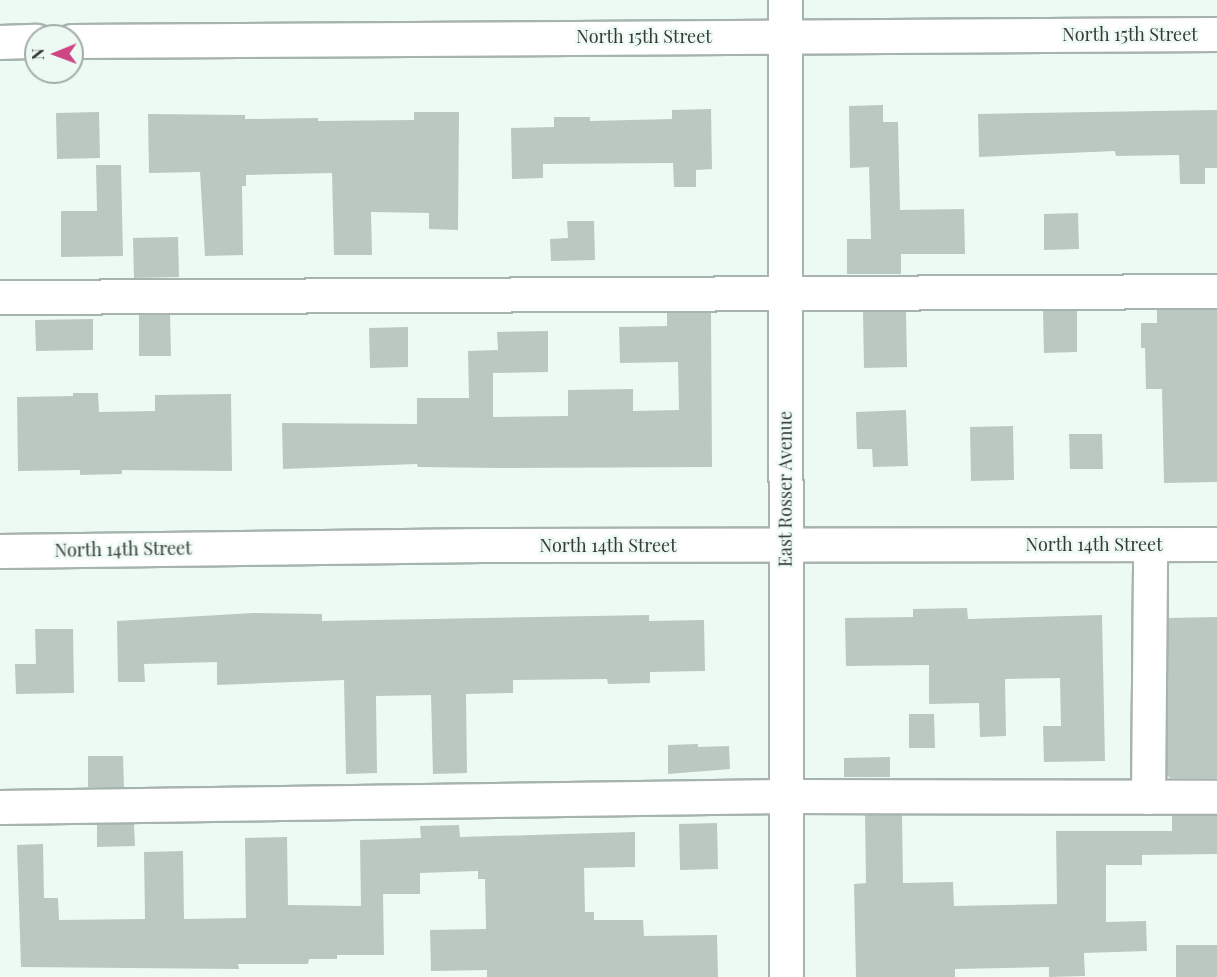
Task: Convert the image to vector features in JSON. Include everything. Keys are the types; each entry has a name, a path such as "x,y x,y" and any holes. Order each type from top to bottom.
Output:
{"street":[{"name":"East Rosser Avenue","path":"785,0 786,977"},
{"name":"North 15th Street","path":"84,40 1217,34"},
{"path":"0,42 24,41"},
{"path":"0,297 1217,291"},
{"name":"North 14th Street","path":"0,551 784,544 1217,544"},
{"path":"1148,797 1150,544"},
{"path":"0,807 785,796 1217,797"}],"building":[{"path":"883,105 883,122 898,122 900,210 964,209 965,254 901,254 901,274 847,274 847,239 871,239 869,167 850,168 849,106"},
{"path":"711,109 712,169 696,170 696,187 674,187 673,163 543,164 543,178 512,179 511,128 554,127 554,117 590,117 590,121 672,119 672,110"},
{"path":"1217,110 1217,168 1205,168 1205,184 1180,184 1179,155 1116,156 1115,151 979,157 978,114"},
{"path":"99,112 100,158 57,159 56,113"},
{"path":"414,112 459,112 458,230 429,229 429,213 371,212 372,255 334,255 332,173 246,175 246,186 242,186 243,255 205,256 200,172 149,173 148,114 245,115 245,119 318,118 318,121 414,120"},
{"path":"96,165 121,165 123,256 61,257 61,211 97,211"},
{"path":"1078,213 1079,249 1044,250 1044,214"},
{"path":"567,221 594,221 595,260 551,261 550,239 568,238"},
{"path":"178,237 179,277 134,278 133,238"},
{"path":"1077,310 1077,352 1044,353 1043,311"},
{"path":"1157,310 1217,310 1217,482 1164,483 1162,389 1146,389 1145,348 1141,348 1141,323 1157,323"},
{"path":"863,311 906,311 907,367 864,368"},
{"path":"667,312 711,312 712,467 499,468 418,467 417,464 283,469 282,423 417,424 417,398 469,398 468,351 498,350 497,332 548,331 548,372 493,373 493,417 568,416 568,390 633,389 633,411 679,410 678,362 620,363 619,327 667,326"},
{"path":"139,315 170,315 171,356 139,356"},
{"path":"93,319 93,350 36,351 35,320"},
{"path":"408,327 408,367 370,368 369,328"},
{"path":"73,393 98,393 99,412 155,411 155,395 231,394 232,471 122,470 122,474 80,475 80,470 18,471 17,397 73,396"},
{"path":"906,410 908,466 873,467 872,449 857,449 856,412"},
{"path":"1013,426 1014,480 971,481 970,427"},
{"path":"1069,434 1102,434 1103,469 1070,469"},
{"path":"967,608 968,619 1102,615 1105,761 1044,762 1043,726 1061,726 1060,678 1005,679 1006,736 980,737 979,703 929,704 929,665 846,666 845,618 913,617 913,609"},
{"path":"253,613 322,614 322,621 649,615 649,621 704,620 705,671 650,672 650,683 608,684 607,679 513,680 513,693 466,694 467,773 433,774 431,695 376,696 377,773 346,774 344,680 217,685 217,662 144,664 145,682 118,682 117,621"},
{"path":"1217,617 1217,778 1171,778 1167,776 1168,618"},
{"path":"35,629 73,629 74,693 16,694 15,664 36,664"},
{"path":"909,714 934,714 935,748 909,748"},
{"path":"698,744 698,747 729,746 730,769 668,774 668,745"},
{"path":"88,756 123,756 124,787 88,787"},
{"path":"890,757 890,777 844,777 844,758"},
{"path":"865,815 902,815 903,883 953,882 954,906 1057,904 1056,831 1172,831 1172,816 1217,816 1217,854 1142,855 1142,865 1106,865 1106,922 1146,921 1147,951 1084,953 1085,976 1049,977 1049,967 955,969 955,977 856,977 854,884 866,883"},
{"path":"717,823 718,869 680,870 679,824"},
{"path":"97,824 134,824 135,846 97,847"},
{"path":"459,825 460,837 635,832 635,867 584,868 585,912 594,912 594,920 643,920 644,936 717,935 718,977 487,977 487,970 431,971 430,930 486,929 485,879 478,879 478,871 420,873 420,894 383,894 384,955 337,955 337,959 309,959 308,964 238,964 239,969 21,967 17,845 43,844 44,898 58,898 59,920 145,919 144,852 183,851 184,919 246,918 245,838 287,837 288,905 361,906 360,840 421,838 420,826"},
{"path":"1176,945 1217,945 1217,977 1176,977"}]}
